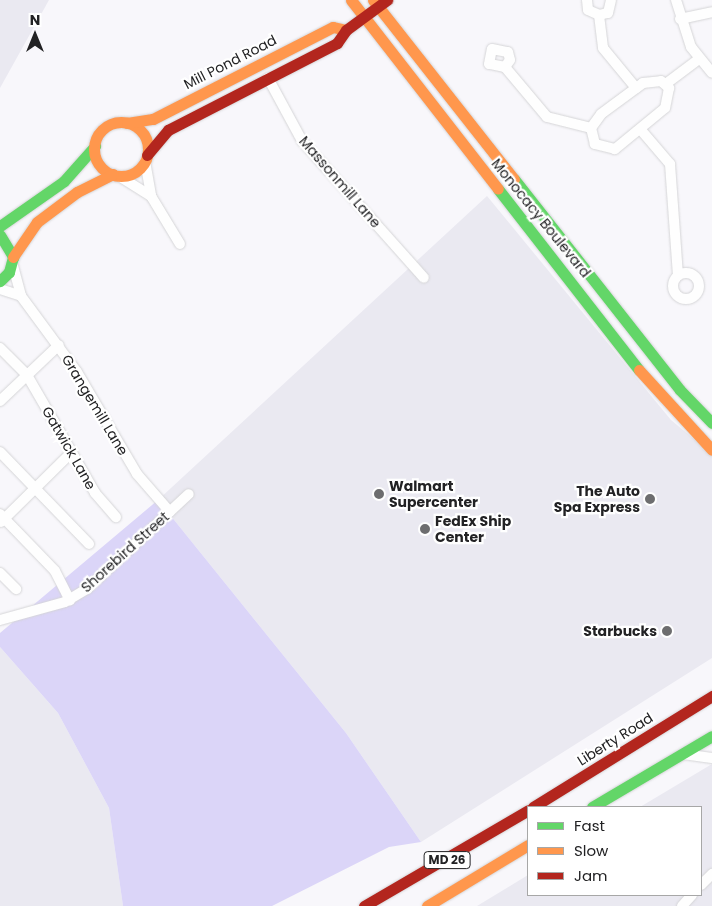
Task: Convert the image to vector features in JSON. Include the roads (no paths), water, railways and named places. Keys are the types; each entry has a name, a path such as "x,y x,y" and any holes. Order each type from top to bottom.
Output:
{"main road":[{"name":"Monocacy Boulevard","path":"350,0 675,415 712,450"},
{"name":"Monocacy Boulevard","path":"379,2 680,390 712,422"},
{"name":"Mill Pond Road","path":"0,281 37,222 77,192 116,175 132,174 168,130 337,43 346,30 365,18 379,2"},
{"name":"Mill Pond Road","path":"0,226 64,181 95,146 104,128 153,119 333,27 346,30"},
{"path":"127,123 141,132 146,158"},
{"path":"95,146 98,163 116,175"},
{"path":"0,235 12,260"},
{"name":"Liberty Road","path":"535,806 712,696"},
{"path":"594,806 712,736"},
{"name":"MD 26","path":"364,906 527,811"},
{"name":"MD 26","path":"427,906 527,846"}],"street":[{"path":"587,0 588,10 598,16 608,13 611,0"},
{"path":"676,0 680,19 700,59 712,73"},
{"path":"680,19 712,12"},
{"path":"598,16 604,48 636,88"},
{"path":"667,84 669,103 641,130 609,151 595,144 591,128 601,114 636,88 650,82 667,84 700,59"},
{"path":"504,67 547,117 591,128"},
{"name":"Massonmill Lane","path":"268,78 302,141 424,278"},
{"path":"641,130 670,164 678,275"},
{"path":"146,158 151,196 180,244"},
{"path":"116,175 151,196"},
{"path":"12,260 21,296"},
{"path":"0,289 21,296"},
{"name":"Grangemill Lane","path":"21,296 59,345 137,474 170,512"},
{"path":"0,400 59,345"},
{"name":"Gatwick Lane","path":"0,348 27,375 72,452 116,517"},
{"path":"0,452 89,544"},
{"path":"70,600 55,571 2,518 72,452"},
{"name":"Shorebird Street","path":"0,620 70,600 87,589 189,494"},
{"path":"0,573 16,589"},
{"path":"682,754 712,758"},
{"path":"702,884 712,874"},
{"path":"682,906 691,896"}],"place":[{"name":"Walmart Supercenter","path":"379,494"},
{"name":"The Auto Spa Express","path":"650,499"},
{"name":"FedEx Ship Center","path":"425,529"},
{"name":"Starbucks","path":"667,631"}]}
